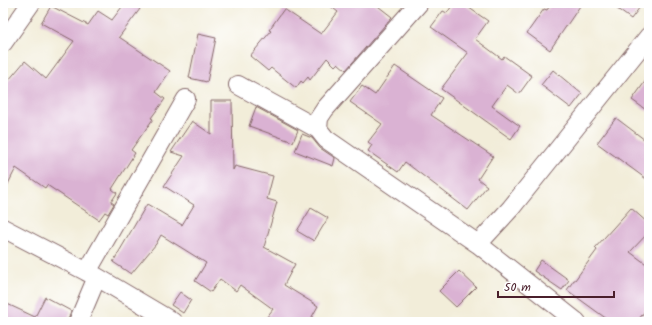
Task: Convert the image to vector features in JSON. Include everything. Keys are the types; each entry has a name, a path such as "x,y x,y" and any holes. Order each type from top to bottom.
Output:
{"street":[{"path":"3,43 31,3"},
{"path":"318,129 319,118 325,109 419,3"},
{"path":"478,244 515,203 649,36"},
{"path":"238,85 318,129 326,138 478,244 577,322"},
{"path":"78,322 92,275 186,100"},
{"path":"3,228 92,275 173,322"}],"building":[{"path":"125,3 132,3 140,9 119,37 170,71 156,92 165,99 131,150 135,153 112,189 117,193 111,202 114,204 108,214 105,212 99,220 47,185 45,188 16,168 3,194 3,78 8,81 25,61 46,79 74,41 41,23 51,6 88,25 98,11 112,20"},
{"path":"326,3 374,3 392,17 346,70 338,63 335,66 327,58 310,80 308,77 303,83 301,81 296,88 271,68 268,71 250,56 271,31 269,30 284,9 321,34 338,12"},
{"path":"454,3 462,3 488,21 475,39 502,59 504,56 532,76 519,94 507,85 492,106 520,126 511,139 441,89 468,53 431,27 443,11 447,13"},
{"path":"552,3 582,3 550,50 527,33 544,9 547,10"},
{"path":"609,3 643,3 631,19"},
{"path":"198,34 216,38 207,82 189,78"},
{"path":"395,66 442,98 431,115 493,156 478,179 487,186 468,210 405,162 398,172 368,151 372,145 368,142 382,124 350,102 362,86 375,95"},
{"path":"553,70 582,94 571,108 541,85"},
{"path":"649,76 649,112 632,100"},
{"path":"211,101 232,101 233,170 235,166 273,176 267,199 277,202 264,247 295,264 284,285 318,306 309,322 263,322 273,309 240,285 236,291 220,279 211,292 195,281 206,263 161,235 156,244 131,274 113,262 147,204 182,225 194,205 164,186 184,156 171,152 192,121 211,134"},
{"path":"256,107 298,130 293,142 249,126"},
{"path":"616,118 649,143 649,181 597,143"},
{"path":"302,134 312,138 320,148 335,158 333,166 295,151"},
{"path":"311,208 328,218 314,241 297,231"},
{"path":"631,208 649,224 649,232 630,252 649,266 649,305 637,322 611,322 567,290 597,250 595,248"},
{"path":"541,260 569,280 562,290 534,271"},
{"path":"459,271 476,287 456,307 439,291"},
{"path":"180,292 191,300 183,313 171,305"},
{"path":"45,297 71,311 67,322 3,322 3,302 35,317"}]}
